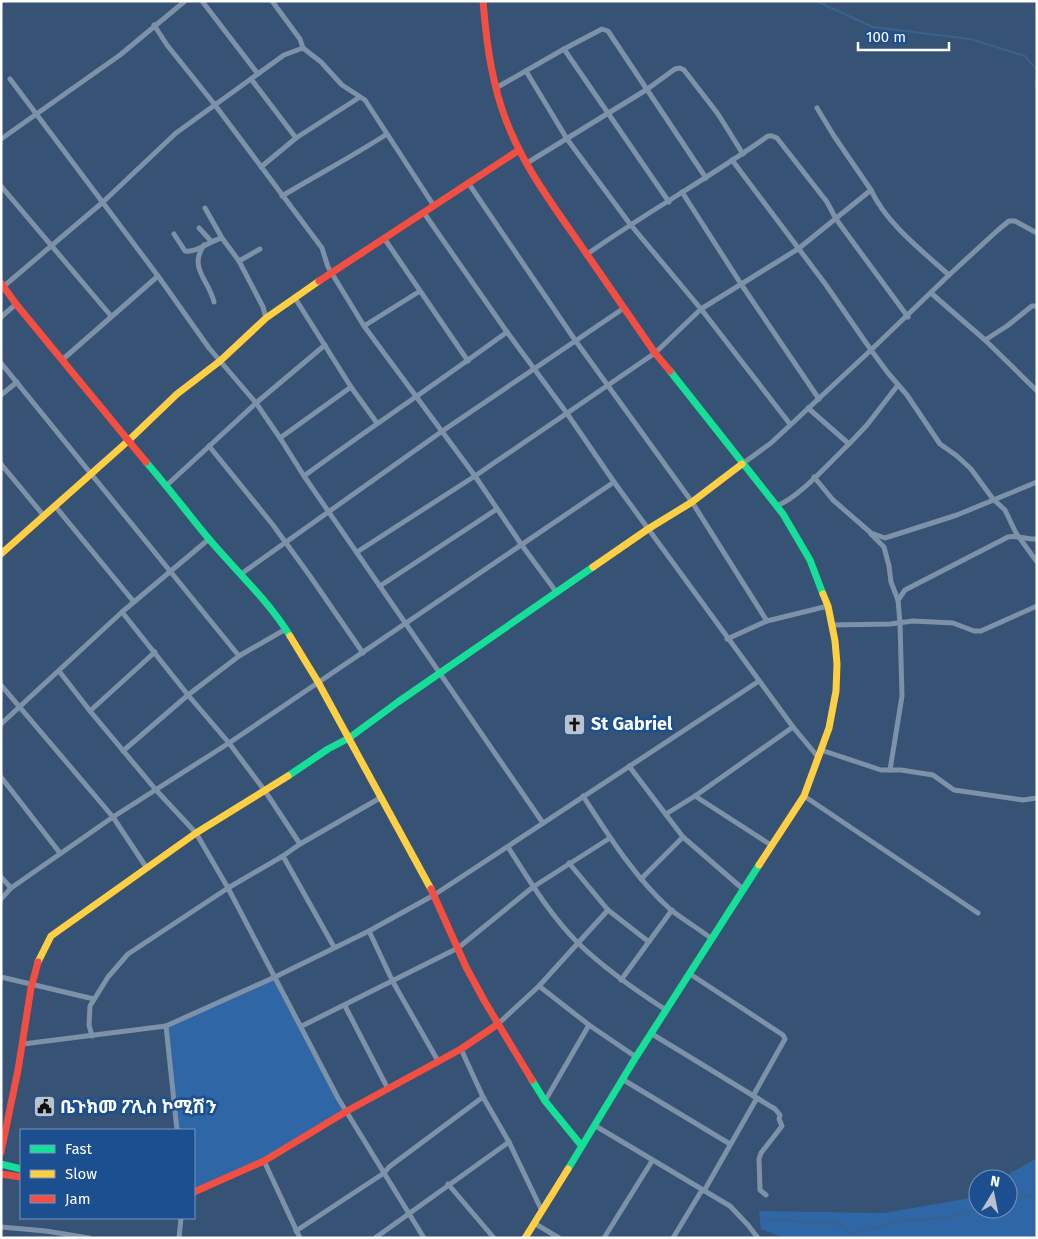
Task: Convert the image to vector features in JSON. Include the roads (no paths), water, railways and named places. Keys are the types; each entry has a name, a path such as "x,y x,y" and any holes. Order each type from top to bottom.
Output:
{"street":[{"path":"1,138 120,55 185,1"},
{"path":"202,1 258,74"},
{"path":"272,1 300,39 303,48 321,62 342,85 365,100 434,206"},
{"path":"483,1 487,47 501,107 538,184 655,352 783,514 810,560 828,606 837,664 836,691 829,728 804,796 770,845 744,890 622,1079 525,1238"},
{"path":"154,26 322,248 328,267 364,326 557,593"},
{"path":"496,88 602,29 608,31 706,178"},
{"path":"303,48 284,56 176,133 102,202 2,284 16,304 128,441 286,629 318,682 434,895 485,1002 545,1101 581,1145"},
{"path":"564,49 669,202"},
{"path":"527,162 608,114 680,68 684,70 718,114 743,154"},
{"path":"526,72 567,139 630,224 701,309 790,424"},
{"path":"10,79 220,361 256,403 304,476 543,823"},
{"path":"250,79 296,138"},
{"path":"261,167 296,138 360,97"},
{"path":"816,108 891,219 909,239 949,276"},
{"path":"282,196 328,168 355,155 387,134"},
{"path":"586,255 630,224 669,202 768,136 772,136 777,138 827,202 836,218 908,317"},
{"path":"1,554 128,441 177,394 220,361 266,318 331,272 520,150"},
{"path":"732,160 907,395 940,444 971,469 993,499 1005,510 1018,536 1037,562"},
{"path":"469,184 575,340 692,502 767,621"},
{"path":"1,186 111,316"},
{"path":"357,552 474,476 655,352 701,309 798,249 871,190"},
{"path":"682,192 741,284 819,399"},
{"path":"205,208 222,238 239,261 263,308 266,318"},
{"path":"424,213 648,529 793,727 820,754 881,770 901,770 933,775 954,790 1023,800 1037,798"},
{"path":"1,1152 23,1044 32,985 43,947 51,936 196,833 265,791 328,749 349,738 648,529 692,502 771,443 1009,221 1015,221 1037,233"},
{"path":"199,228 211,241"},
{"path":"174,234 187,252 222,238"},
{"path":"384,238 468,361"},
{"path":"204,245 198,253 198,268 214,302"},
{"path":"239,261 260,249"},
{"path":"62,360 158,276"},
{"path":"364,326 420,291"},
{"path":"931,293 985,340 1037,391"},
{"path":"295,298 377,423"},
{"path":"1,317 16,304"},
{"path":"985,340 1007,326 1032,306 1037,306"},
{"path":"241,574 441,432 624,308"},
{"path":"304,476 377,423 417,398 507,332"},
{"path":"167,486 256,403 325,345"},
{"path":"1,363 239,656"},
{"path":"1,395 17,382"},
{"path":"776,506 784,504 848,444 898,385"},
{"path":"280,438 351,386"},
{"path":"808,408 848,444"},
{"path":"209,446 285,542 362,653"},
{"path":"1,465 44,516"},
{"path":"814,477 833,500 884,547 891,582 898,600 902,696 890,770"},
{"path":"1,899 11,888 60,853 229,743 614,482"},
{"path":"871,533 886,538 957,515 1037,482"},
{"path":"56,506 134,602"},
{"path":"380,586 497,508"},
{"path":"898,600 905,590 1008,537 1018,536 1028,540 1037,539"},
{"path":"1,724 122,612 209,539"},
{"path":"728,638 767,621 828,606"},
{"path":"832,625 890,624 913,620 953,623 974,631 981,631 1037,606"},
{"path":"122,612 229,743 265,791 300,844"},
{"path":"123,751 188,695 239,656 286,629"},
{"path":"90,711 155,652"},
{"path":"59,671 123,751 196,833 228,888 346,1111 424,1238"},
{"path":"23,1044 166,1026 334,948 434,895 760,681"},
{"path":"1,685 21,706 114,817 146,867"},
{"path":"666,814 696,796 793,727"},
{"path":"629,766 683,837 744,890"},
{"path":"1,777 60,853"},
{"path":"583,796 610,838 641,879 672,910 712,939"},
{"path":"696,796 770,845"},
{"path":"804,796 978,913"},
{"path":"92,1036 89,1025 90,1006 108,977 128,954 228,888 380,798"},
{"path":"641,879 683,837"},
{"path":"302,1026 458,948 533,886 610,838"},
{"path":"508,847 549,909 578,942 621,980 666,1010"},
{"path":"283,856 334,948"},
{"path":"569,863 608,910 649,942"},
{"path":"1,877 11,888"},
{"path":"195,1192 264,1161 346,1111 461,1049 498,1024 539,986 608,910"},
{"path":"621,980 672,910"},
{"path":"368,931 393,982 438,1061"},
{"path":"673,1238 730,1144 785,1039 783,1035 690,974"},
{"path":"1,977 94,999"},
{"path":"539,986 589,1025 636,1057"},
{"path":"345,1006 388,1089"},
{"path":"545,1101 589,1025"},
{"path":"166,1026 176,1129"},
{"path":"652,1034 778,1112 782,1126 759,1158 760,1190 766,1196"},
{"path":"461,1049 483,1097 509,1142 542,1211"},
{"path":"622,1079 730,1144"},
{"path":"296,1231 384,1173 389,1166 483,1097"},
{"path":"594,1125 730,1206 758,1238"},
{"path":"376,1238 448,1184 509,1142"},
{"path":"604,1238 652,1160"},
{"path":"264,1161 300,1238"},
{"path":"1,1164 20,1168"},
{"path":"1,1174 20,1177"},
{"path":"448,1184 494,1238"},
{"path":"179,1238 181,1219"},
{"path":"534,1223 559,1238"},
{"path":"1,1227 46,1231 89,1238"},
{"path":"45,1238 46,1231"}],"waterway":[{"path":"816,1 873,27 970,39 1025,56 1037,70"},
{"path":"1037,81 1035,82 1037,90"},
{"path":"1018,1198 1037,1193"},
{"path":"764,1219 841,1224 851,1234 895,1222 951,1217 968,1212"}],"place":[{"name":"St Gabriel","path":"575,724"},
{"name":"ቤጉክመ ፖሊስ ኮሚሽን","path":"44,1107"}]}
